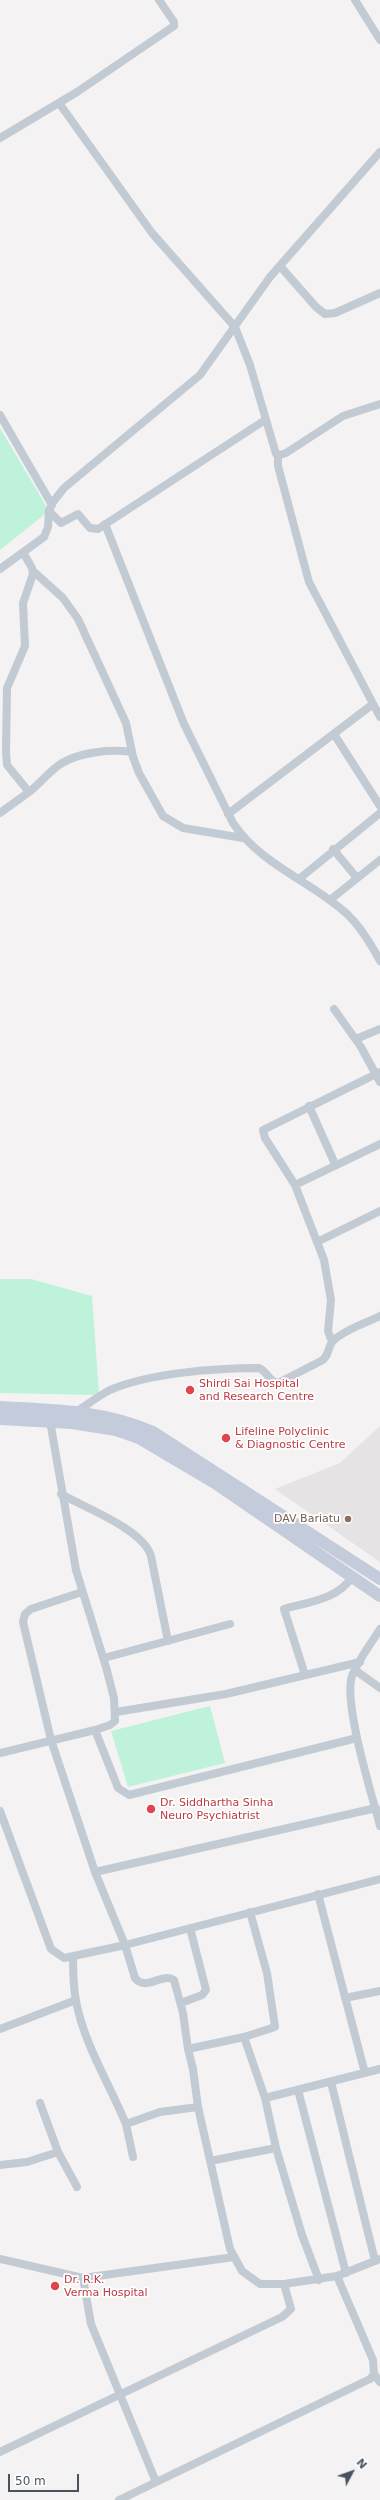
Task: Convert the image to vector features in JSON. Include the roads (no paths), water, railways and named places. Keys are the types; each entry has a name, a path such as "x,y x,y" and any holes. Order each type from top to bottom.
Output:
{"main road":[{"path":"0,1407 76,1412 112,1417 153,1432 380,1579"},
{"path":"0,1419 50,1422 116,1430 139,1438 215,1483 380,1596"}],"street":[{"path":"0,138 125,61 174,26 174,22 159,0"},
{"path":"355,0 380,40"},
{"path":"59,103 152,233 235,327 250,365 274,452 278,455 278,466 309,582 380,717"},
{"path":"0,569 24,554 44,537 48,527 51,508 64,488 200,375 280,266 380,152"},
{"path":"280,266 316,307 325,314 335,313 380,293"},
{"path":"278,455 286,453 344,416 380,404"},
{"path":"0,415 51,508 61,523 78,514 94,530 106,524 265,420"},
{"path":"106,524 184,724 228,814 243,838 262,854 330,900 353,920 380,961"},
{"path":"24,554 33,571 63,598 78,619 126,723 132,752 148,790 160,811 169,820 191,830 243,838"},
{"path":"29,792 7,765 6,696 8,682 25,646 23,603 33,571"},
{"path":"228,814 373,704"},
{"path":"334,734 380,806"},
{"path":"0,813 29,792 62,764 82,756 115,750 132,752"},
{"path":"299,879 333,849 380,813"},
{"path":"333,849 358,878"},
{"path":"330,900 380,860"},
{"path":"334,1009 378,1073 380,1082"},
{"path":"356,1039 380,1029"},
{"path":"332,1342 328,1334 332,1308 330,1285 317,1242 295,1185 263,1132 268,1126 378,1073"},
{"path":"309,1106 335,1164"},
{"path":"295,1185 335,1164 380,1144"},
{"path":"317,1242 380,1211"},
{"path":"76,1412 110,1390 145,1380 180,1374 259,1368 264,1370 272,1381 278,1383 325,1359 332,1342 380,1316"},
{"path":"0,1753 95,1730 113,1723 116,1712 104,1658 82,1592 61,1494 50,1422"},
{"path":"61,1494 130,1532 147,1545 151,1556 168,1641"},
{"path":"340,1568 349,1558"},
{"path":"305,1675 284,1609 336,1594 346,1587 352,1577"},
{"path":"82,1592 31,1609 23,1617 51,1740 94,1872 125,1945 137,1980 145,1984 173,1979 180,2003 193,2069 198,2107 230,2249 242,2271 260,2284 284,2284 319,2280 346,2273 378,2260 331,2082"},
{"path":"104,1658 230,1624"},
{"path":"380,1629 355,1670 350,1690 358,1738 380,1826"},
{"path":"116,1712 226,1694 360,1662"},
{"path":"355,1670 380,1688"},
{"path":"95,1730 118,1788 129,1795 358,1738"},
{"path":"94,1872 376,1808"},
{"path":"0,1811 51,1949 59,1956 73,1957 125,1945 380,1879"},
{"path":"318,1894 365,2073"},
{"path":"188,2049 244,2037 275,2027 267,1973 250,1912"},
{"path":"180,2003 202,1995 206,1990 190,1928"},
{"path":"73,1957 76,2000 88,2041 126,2124 133,2157"},
{"path":"345,1998 380,1991"},
{"path":"0,2029 76,2000"},
{"path":"244,2037 265,2098 276,2148 302,2235 319,2280"},
{"path":"265,2098 380,2069"},
{"path":"298,2090 346,2273"},
{"path":"40,2103 58,2152 77,2187"},
{"path":"126,2124 160,2112 198,2107"},
{"path":"210,2161 276,2148"},
{"path":"0,2165 27,2162 58,2152"},
{"path":"0,2259 83,2278 234,2257"},
{"path":"337,2276 373,2360 374,2374 380,2382"},
{"path":"83,2278 91,2324 119,2396 156,2482"},
{"path":"0,2452 286,2315 291,2309 284,2284"},
{"path":"119,2500 361,2384 374,2374"}],"place":[{"name":"Shirdi Sai Hospital and Research Centre","path":"190,1390"},
{"name":"Lifeline Polyclinic & Diagnostic Centre","path":"226,1438"},
{"name":"DAV Bariatu","path":"348,1519"},
{"name":"Dr. Siddhartha Sinha Neuro Psychiatrist","path":"151,1809"},
{"name":"Dr. R.K. Verma Hospital","path":"55,2286"}]}
